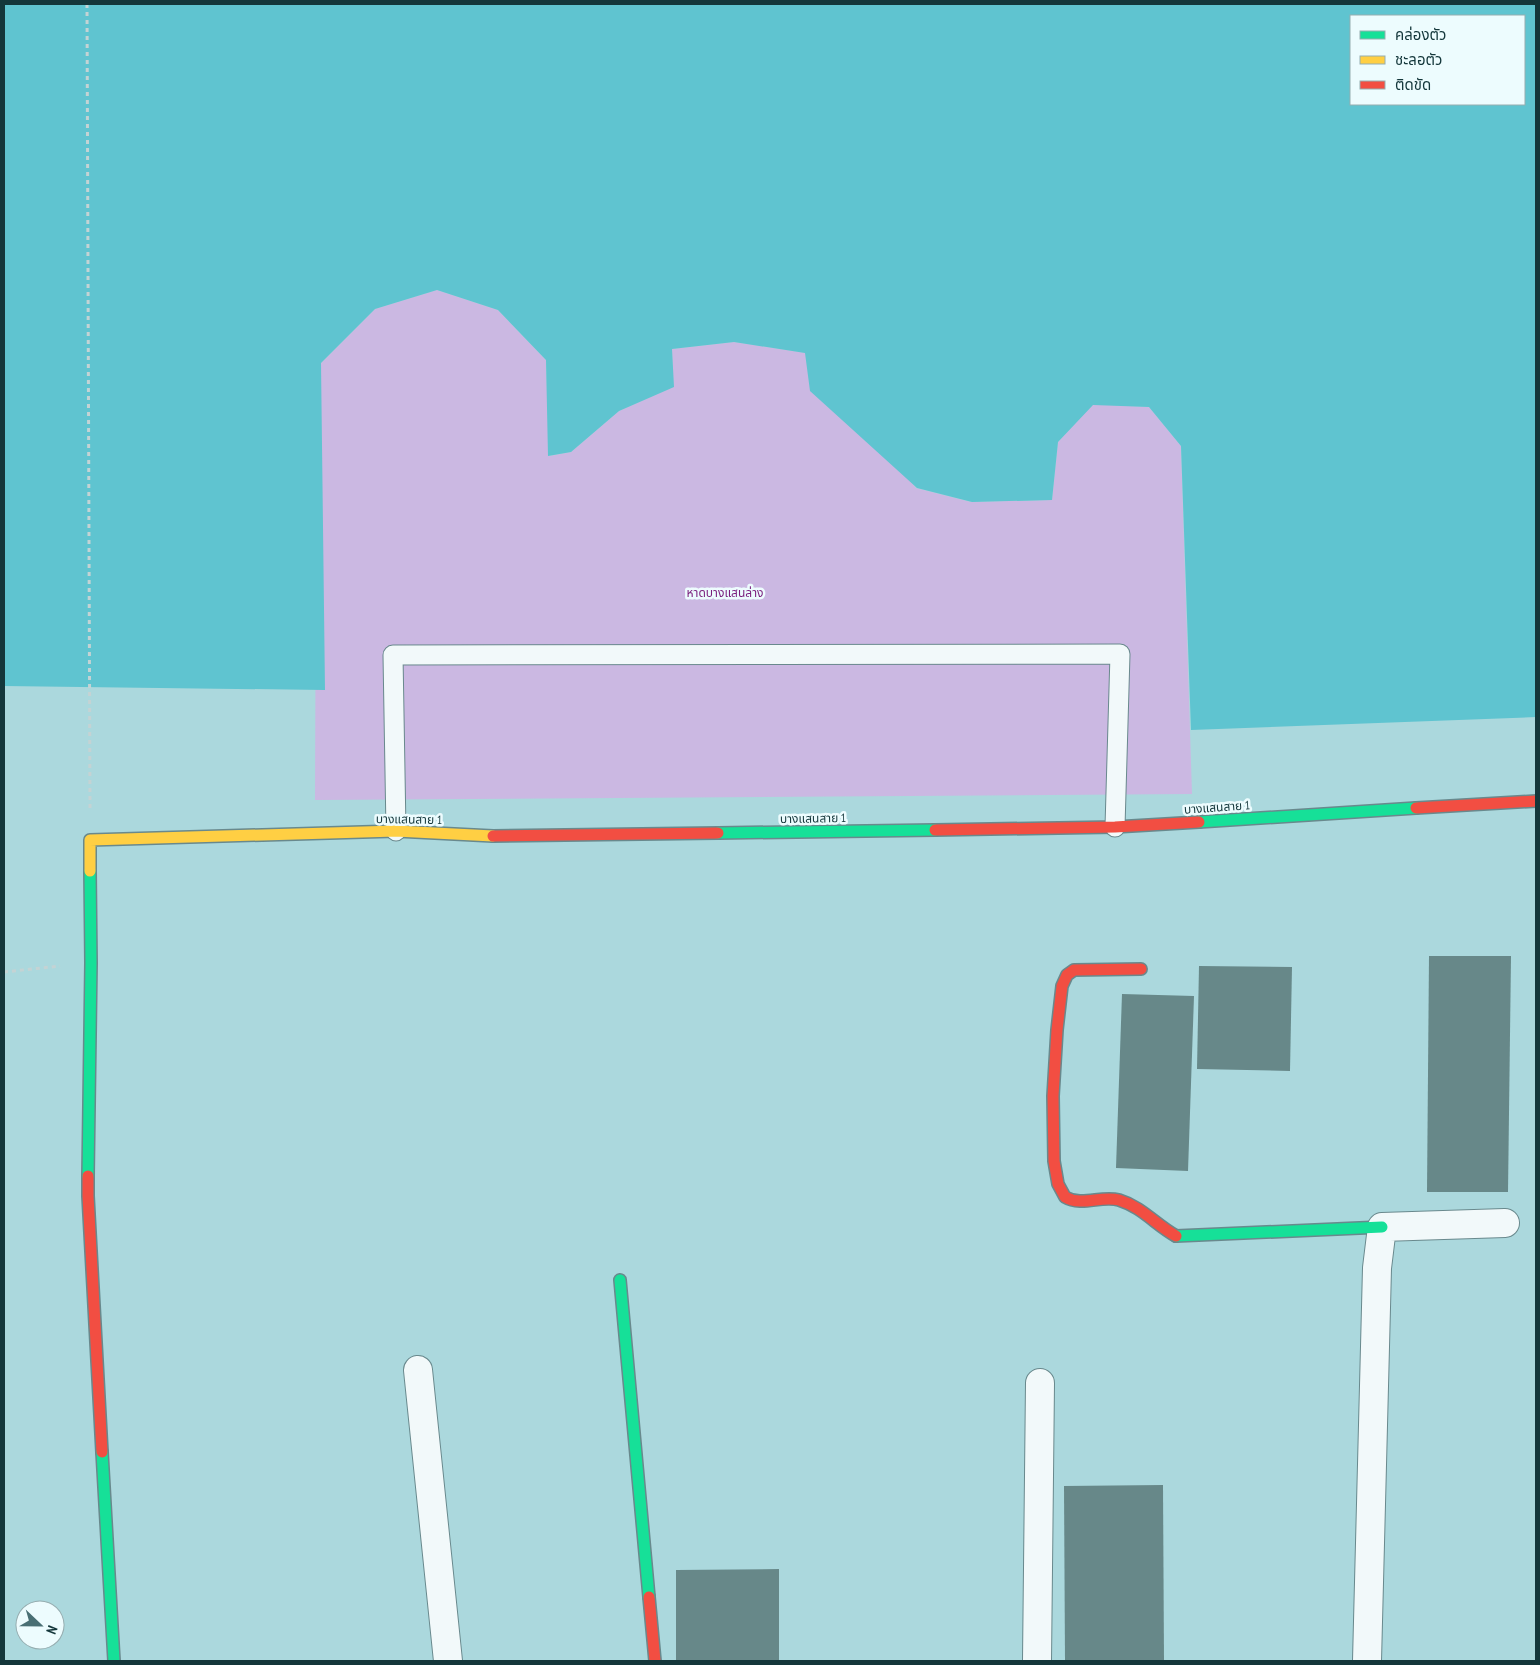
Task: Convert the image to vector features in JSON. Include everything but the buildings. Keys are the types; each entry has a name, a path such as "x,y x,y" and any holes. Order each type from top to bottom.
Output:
{"street":[{"name":"บางแสนสาย 1","path":"90,840 396,831 502,837 1115,827 1536,800"},
{"path":"90,840 91,963 88,1196 114,1661"},
{"path":"1140,969 1074,970 1067,975 1062,986 1053,1080 1054,1159 1059,1187 1065,1197 1076,1201 1115,1199 1138,1207 1175,1236 1505,1223"},
{"path":"1367,1661 1378,1268 1382,1227"},
{"path":"620,1280 655,1661"},
{"path":"418,1370 448,1661"},
{"path":"1037,1661 1040,1382"}],"lane":[{"path":"396,831 393,655 1120,654 1115,827"}],"path":[{"path":"88,4 90,840"},
{"path":"4,972 91,963"}],"green space":[{"name":"หาดบางแสนล่าง","path":"437,290 498,310 546,360 549,456 571,452 619,411 673,387 672,349 734,342 806,353 916,488 971,502 1052,500 1058,442 1093,404 1149,407 1181,446 1192,794 315,800 316,535 321,363 375,309"}],"water":[{"path":"4,4 1536,4 1536,717 1191,730 1181,446 1149,407 1093,405 1058,442 1052,500 972,502 917,488 810,391 805,353 734,342 672,349 674,387 619,411 571,452 548,456 546,360 498,310 437,290 375,309 321,363 325,690 4,686"}],"traffic: fast":[{"path":"1199,822 1416,808"},
{"path":"718,833 935,830"},
{"path":"88,1176 91,963 90,871"},
{"path":"1176,1236 1382,1227"},
{"path":"620,1280 649,1597"},
{"path":"102,1452 114,1661"}],"traffic: slow":[{"path":"90,871 90,840 396,831 493,836"}],"traffic: jam":[{"path":"1416,808 1536,801"},
{"path":"935,830 1115,827 1199,822"},
{"path":"493,836 718,833"},
{"path":"1141,969 1074,970 1067,975 1062,986 1053,1096 1054,1161 1058,1184 1065,1197 1078,1201 1119,1200 1135,1207 1176,1236"},
{"path":"88,1176 102,1452"},
{"path":"649,1597 655,1661"}]}
